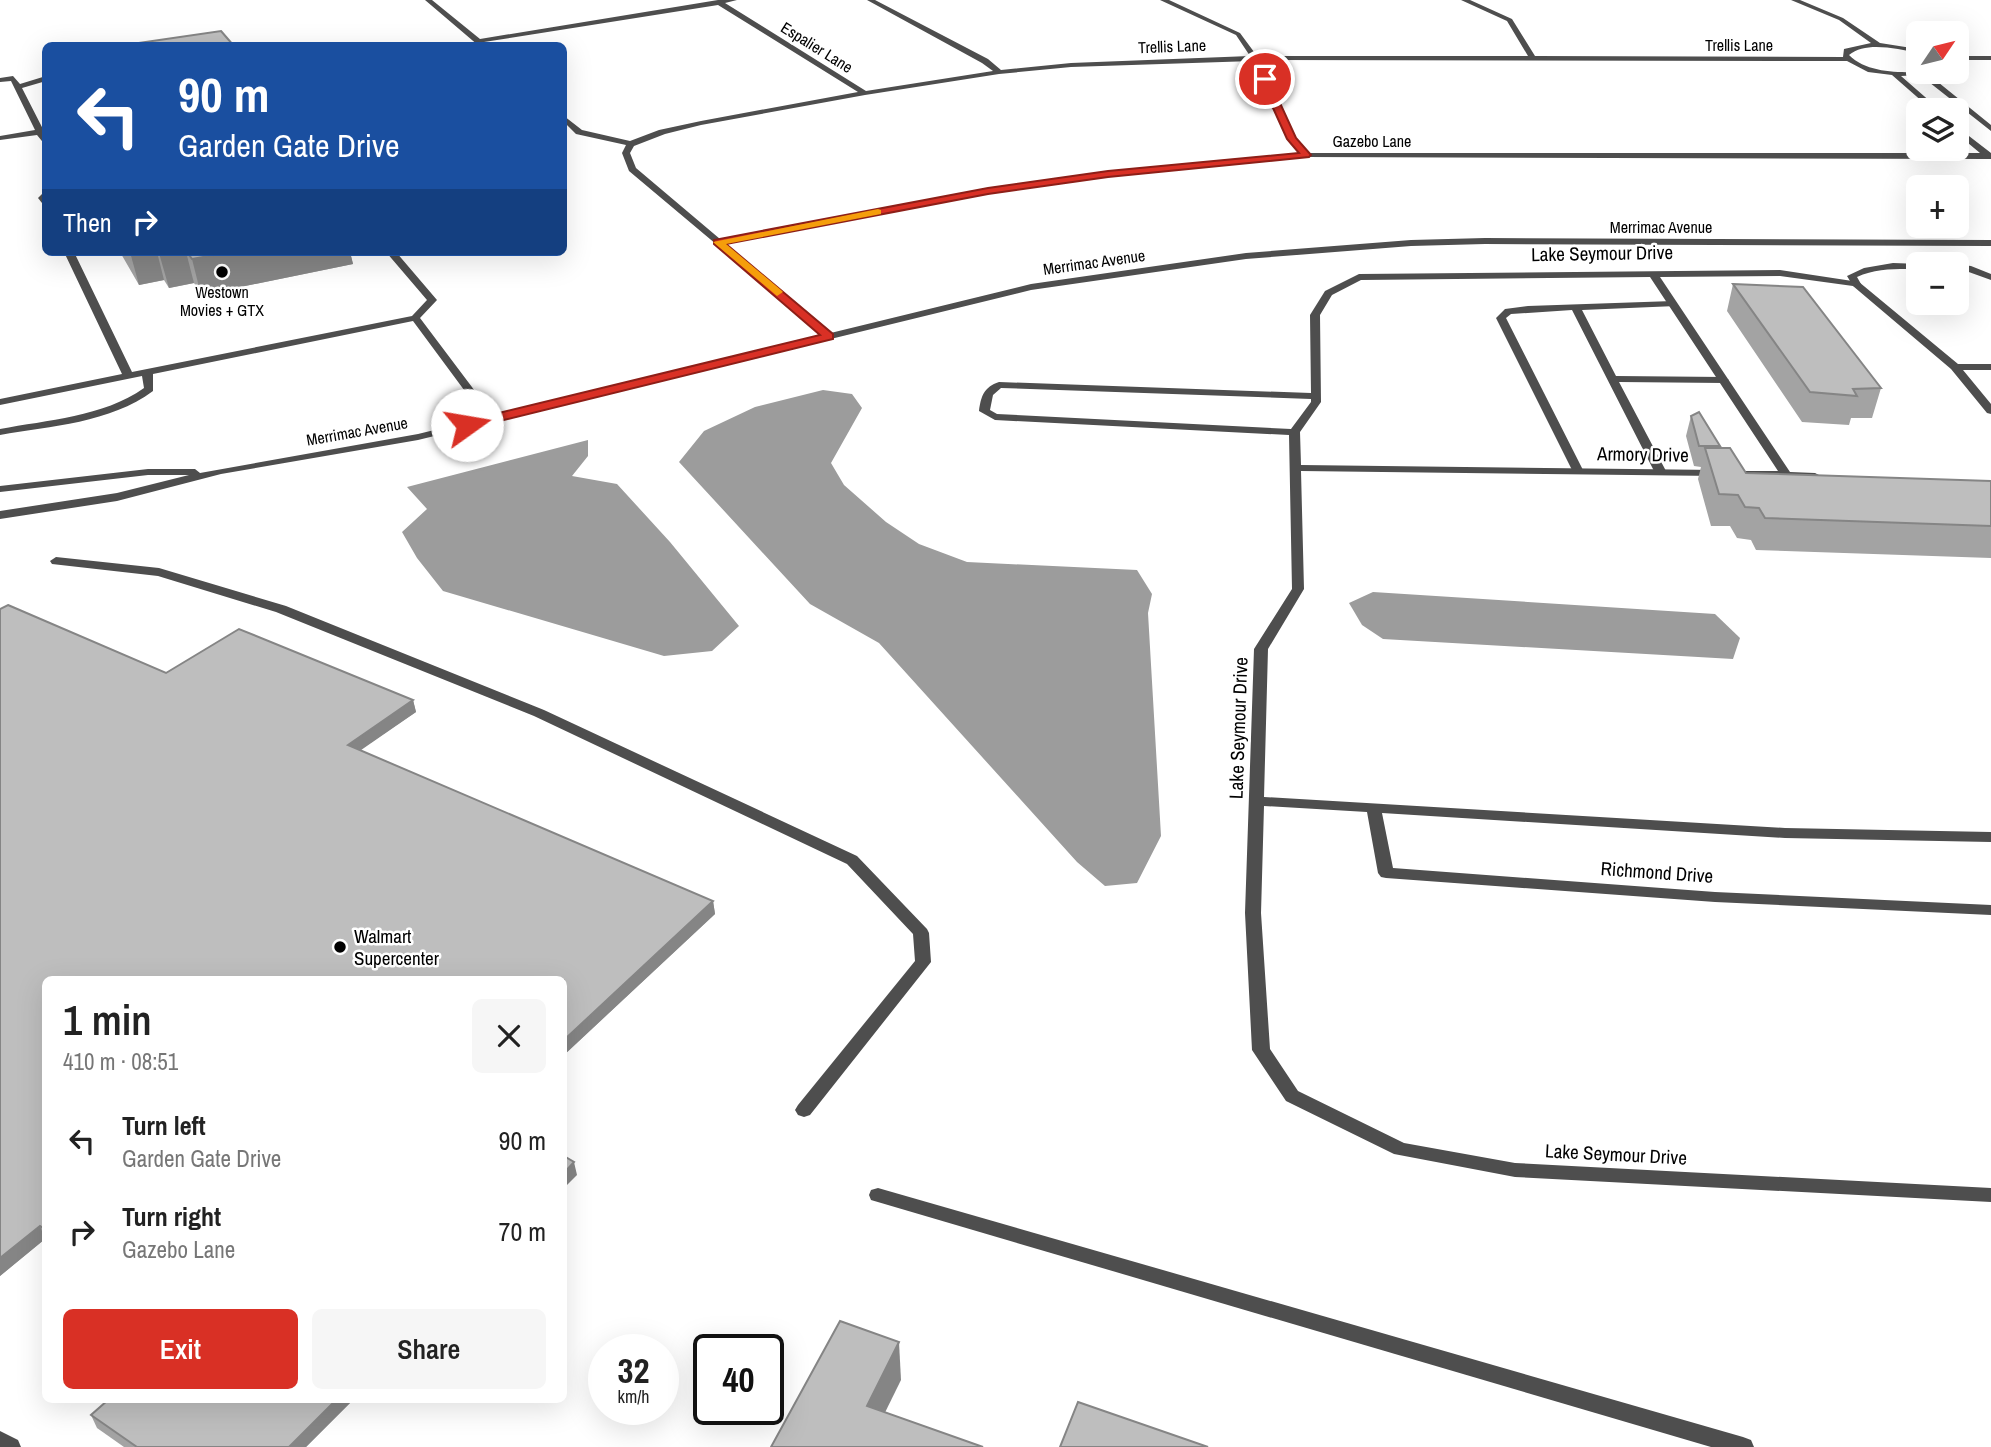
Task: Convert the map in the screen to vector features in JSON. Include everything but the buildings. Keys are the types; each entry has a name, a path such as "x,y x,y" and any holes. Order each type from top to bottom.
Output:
{"street":[{"path":"428,0 481,42"},
{"path":"488,42 734,0"},
{"path":"870,0 985,61 999,72"},
{"path":"1163,0 1238,34 1255,58 1292,139 1306,155"},
{"path":"1464,0 1510,20 1533,58"},
{"path":"1794,0 1841,19 1878,46"},
{"name":"Espalier Lane","path":"718,2 865,93"},
{"path":"1906,50 1878,46 1847,51 1845,55 1865,67 1906,72"},
{"name":"Trellis Lane","path":"631,144 662,132 701,123 865,93 999,72 1146,61 1255,58 1848,59"},
{"path":"1969,58 1991,58"},
{"path":"1892,72 1922,98"},
{"path":"0,80 13,78 42,138"},
{"path":"18,87 42,79"},
{"path":"1937,84 1991,129"},
{"path":"567,121 579,132 631,144 626,153 632,169 829,336"},
{"path":"0,138 38,132"},
{"path":"1969,139 1990,156"},
{"name":"Gazebo Lane","path":"718,242 988,191 1108,174 1306,155 1990,156"},
{"name":"Merrimac Avenue","path":"0,515 117,497 221,471 418,437 1031,287 1260,255 1411,243 1991,243"},
{"path":"71,256 128,375"},
{"path":"0,402 415,318 432,300 394,256"},
{"path":"1906,266 1890,266 1853,276 1856,284 1955,366 1991,411"},
{"path":"1969,268 1991,277"},
{"name":"Lake Seymour Drive","path":"1316,396 1315,315 1328,292 1359,277 1780,273 1856,284"},
{"path":"1653,274 1786,474"},
{"path":"1577,470 1501,318 1508,311 1673,304"},
{"path":"1575,307 1660,471"},
{"path":"415,318 491,419"},
{"path":"1955,366 1991,367"},
{"path":"0,432 139,400 149,389 147,371"},
{"path":"1612,379 1724,380"},
{"path":"999,385 1316,396 1316,401 1294,432 1026,419 995,416 985,411 986,395 991,388 999,385"},
{"name":"Lake Seymour Drive","path":"1294,432 1298,589 1261,649 1254,913 1261,1050 1292,1096 1400,1149 1515,1170 1991,1195"},
{"name":"Armory Drive","path":"1295,468 1660,471 1827,477"},
{"name":"Merrimac Avenue","path":"0,489 148,472 221,471"},
{"path":"56,561 159,572 281,609 539,713 852,860 921,933 923,962 804,1110"},
{"path":"1257,801 1785,833 1991,837"},
{"name":"Richmond Drive","path":"1374,808 1386,873 1715,897 1991,910"},
{"path":"878,1195 1743,1447"},
{"path":"0,1440 10,1447"}],"shaded area":[{"path":"823,390 852,394 862,408 831,463 844,485 886,522 919,544 967,562 1137,570 1152,594 1148,613 1161,836 1137,883 1105,886 1077,862 879,643 810,604 679,462 704,431 755,407"},
{"path":"588,440 588,456 572,476 617,484 670,542 739,626 712,651 664,656 443,591 417,558 402,532 427,509 407,487"},
{"path":"1373,592 1715,614 1740,638 1733,659 1383,639 1362,625 1349,603"}],"slow traffic":[{"path":"777,292 718,242 878,212"}],"place":[{"name":"Westown Movies + GTX","path":"222,272"},
{"name":"Walmart Supercenter","path":"340,947"}],"route":[{"path":"467,425 829,336 718,242 988,191 1108,174 1306,155 1292,139 1265,79"}]}
